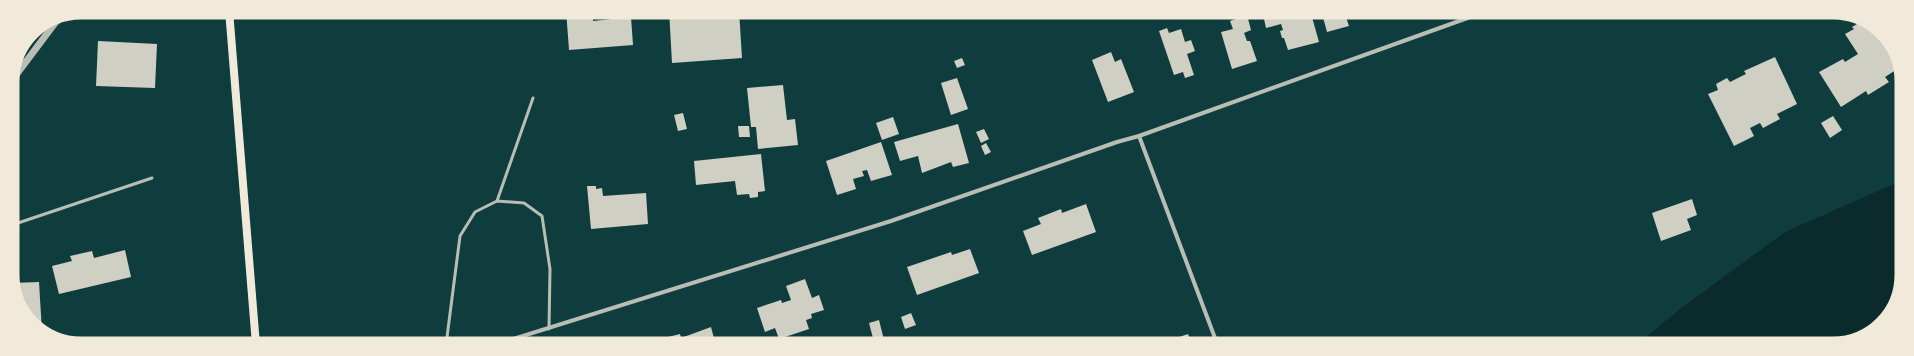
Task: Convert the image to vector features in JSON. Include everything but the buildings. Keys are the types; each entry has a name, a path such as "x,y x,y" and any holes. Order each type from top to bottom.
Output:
{"main road":[{"path":"230,17 256,339"}],"street":[{"path":"517,339 891,221 1117,142 1139,136 1468,17"},
{"path":"18,73 55,23"},
{"path":"1139,136 1215,339"}],"lane":[{"path":"497,201 533,98"},
{"path":"17,223 152,178"},
{"path":"447,339 460,236 476,212 497,201 524,203 542,216 550,270 549,329"}],"water":[{"path":"1897,183 1897,275 1894,295 1884,314 1865,330 1845,338 1644,339 1680,309 1785,232"}]}
